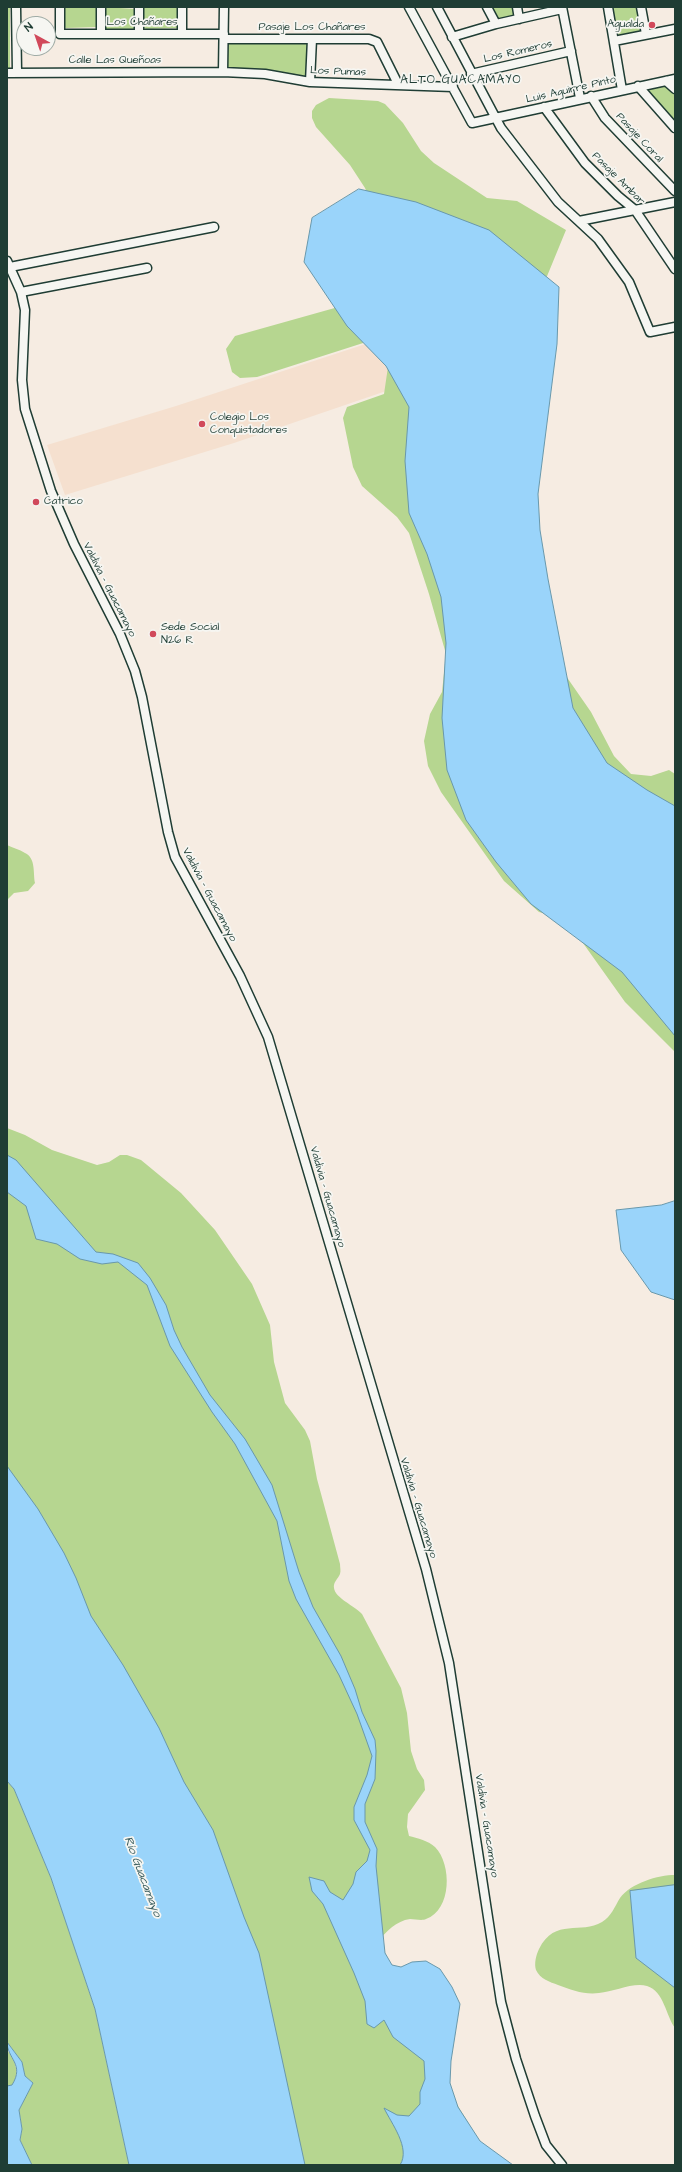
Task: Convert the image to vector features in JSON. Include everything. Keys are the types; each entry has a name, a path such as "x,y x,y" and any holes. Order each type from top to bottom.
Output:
{"street":[{"path":"16,7 17,72"},
{"name":"Los Chañares","path":"60,7 60,34 182,34 224,36"},
{"path":"101,7 101,34"},
{"path":"139,7 139,34"},
{"path":"182,7 182,34"},
{"path":"223,72 224,7"},
{"path":"409,7 453,87"},
{"path":"437,7 471,74 501,128 558,202 598,239 629,282 650,332 675,327"},
{"path":"487,7 496,24"},
{"path":"516,7 519,19"},
{"path":"608,7 622,90"},
{"path":"641,7 646,34"},
{"path":"452,37 496,24 562,8 580,98"},
{"path":"614,41 675,29"},
{"name":"Pasaje Los Chañares","path":"224,36 369,39 377,42 398,84"},
{"path":"310,82 312,39"},
{"name":"Los Romeros","path":"471,74 571,51"},
{"name":"Calle Las Queñoas","path":"7,73 223,72"},
{"name":"Los Pumas","path":"223,72 265,74 310,82 453,87"},
{"name":"Luis Aguirre Pinto","path":"453,87 472,123 580,98 675,79"},
{"path":"666,81 675,89"},
{"path":"638,86 675,128"},
{"name":"Pasaje Coral","path":"591,96 605,118 675,191"},
{"name":"Pasaje Ambar","path":"544,107 561,133 585,163 618,196 635,210 675,269"},
{"path":"580,221 675,202"},
{"path":"8,264 214,227"},
{"name":"Valdivia - Guacamayo","path":"8,264 20,292 25,310 23,390 31,430 62,518 86,570 120,634 135,671 142,697 168,832 175,857 240,976 268,1037 426,1569 449,1663 501,2002 516,2059 535,2116 546,2145 562,2165"},
{"path":"20,292 147,268"}],"shaded area":[{"name":"Colegio Los Conquistadores","path":"384,338 392,389 234,443 65,495 47,445 176,406"}],"green space":[{"path":"7,7 10,7 10,69 7,69"},
{"path":"63,7 97,7 97,27 66,28 63,26"},
{"path":"103,7 137,9 136,27 134,29 105,29 103,26"},
{"path":"142,7 179,7 177,28 146,29 142,26"},
{"path":"490,7 513,7 515,16 497,21"},
{"path":"611,7 638,7 643,32 617,37"},
{"path":"232,41 307,41 309,43 307,76 305,78 231,70 227,66 228,43"},
{"path":"662,84 675,94 675,121 649,92 650,88"},
{"path":"329,98 378,101 385,104 403,123 421,151 434,163 487,198 517,201 566,230 543,286 498,505 536,613 566,676 591,712 614,756 631,774 651,776 669,770 675,774 675,1052 625,1002 573,929 561,918 539,912 504,881 441,792 428,766 424,741 430,714 442,692 446,654 429,594 409,533 397,517 362,486 353,467 343,418 347,407 384,394 389,360 385,336 257,377 240,378 232,372 226,349 235,336 356,302 372,206 365,188 350,165 316,127 312,118 312,111 316,105"},
{"path":"7,845 29,855 33,866 35,883 28,891 14,893 7,900"},
{"path":"7,1128 25,1135 52,1150 97,1165 109,1162 120,1155 127,1155 141,1160 181,1193 215,1230 252,1284 270,1325 274,1362 285,1403 305,1430 310,1441 317,1479 340,1564 340,1574 334,1586 335,1592 341,1599 362,1614 401,1688 407,1713 411,1751 417,1769 424,1780 425,1790 408,1814 407,1827 409,1836 426,1841 435,1847 441,1855 444,1864 447,1886 445,1897 435,1914 424,1920 410,1919 400,1922 388,1930 378,1941 440,2050 456,2103 480,2142 499,2165 291,2165 7,1483"},
{"path":"7,1781 14,1789 51,1878 95,2009 129,2165 32,2165 20,2140 22,2129 19,2110 33,2083 25,2076 22,2062 7,2042"},
{"path":"675,1875 675,2028 661,1998 653,1989 647,1986 636,1985 605,1992 583,1993 552,1983 538,1973 535,1965 538,1951 545,1939 553,1933 569,1928 594,1926 605,1920 620,1898 631,1888 653,1878"},
{"path":"7,2050 13,2058 16,2067 16,2076 12,2086 7,2086"}],"water":[{"path":"359,189 416,202 489,230 559,287 557,344 538,494 540,530 573,708 607,763 647,790 675,806 675,1036 622,972 531,904 496,862 466,820 447,770 442,718 446,643 441,597 427,554 409,513 405,461 409,407 386,366 347,326 304,262 312,218"},
{"path":"7,1155 16,1160 96,1252 113,1254 138,1263 150,1278 166,1305 174,1330 182,1347 210,1395 245,1439 272,1485 299,1572 313,1607 341,1656 355,1689 362,1712 375,1740 375,1779 365,1804 365,1822 377,1849 376,1866 385,1953 392,1965 401,1967 412,1962 426,1961 440,1969 452,1987 460,2004 451,2061 450,2083 458,2107 480,2141 513,2165 400,2165 403,2158 402,2143 384,2108 397,2115 409,2116 420,2104 420,2092 425,2079 424,2061 393,2037 384,2020 374,2028 367,2024 365,2001 354,1973 323,1904 312,1891 309,1877 324,1881 330,1892 343,1900 353,1884 356,1872 367,1861 370,1850 354,1820 354,1807 367,1775 372,1756 357,1714 339,1675 296,1599 289,1581 277,1521 235,1444 212,1412 170,1346 147,1285 118,1262 102,1264 80,1259 57,1244 36,1239 26,1206 7,1192"},
{"path":"675,1201 675,1300 651,1292 621,1250 616,1210 661,1205"},
{"name":"Río Guacamayo","path":"7,1466 38,1509 64,1553 91,1616 123,1665 159,1728 184,1782 213,1830 244,1917 259,1953 305,2165 129,2165 95,2009 51,1878 14,1789 7,1781"},
{"path":"675,1885 675,1988 636,1958 630,1891"},
{"path":"7,2042 22,2062 25,2076 33,2083 19,2110 22,2129 20,2140 32,2165 7,2165 7,2086 12,2085 16,2078 17,2072"}],"place":[{"name":"Agualda","path":"652,25"},
{"name":"Colegio Los Conquistadores","path":"202,424"},
{"name":"Catrico","path":"36,502"},
{"name":"Sede Social N26 R","path":"153,634"}],"district":[{"name":"ALTO GUACAMAYO","path":"461,80"}]}
